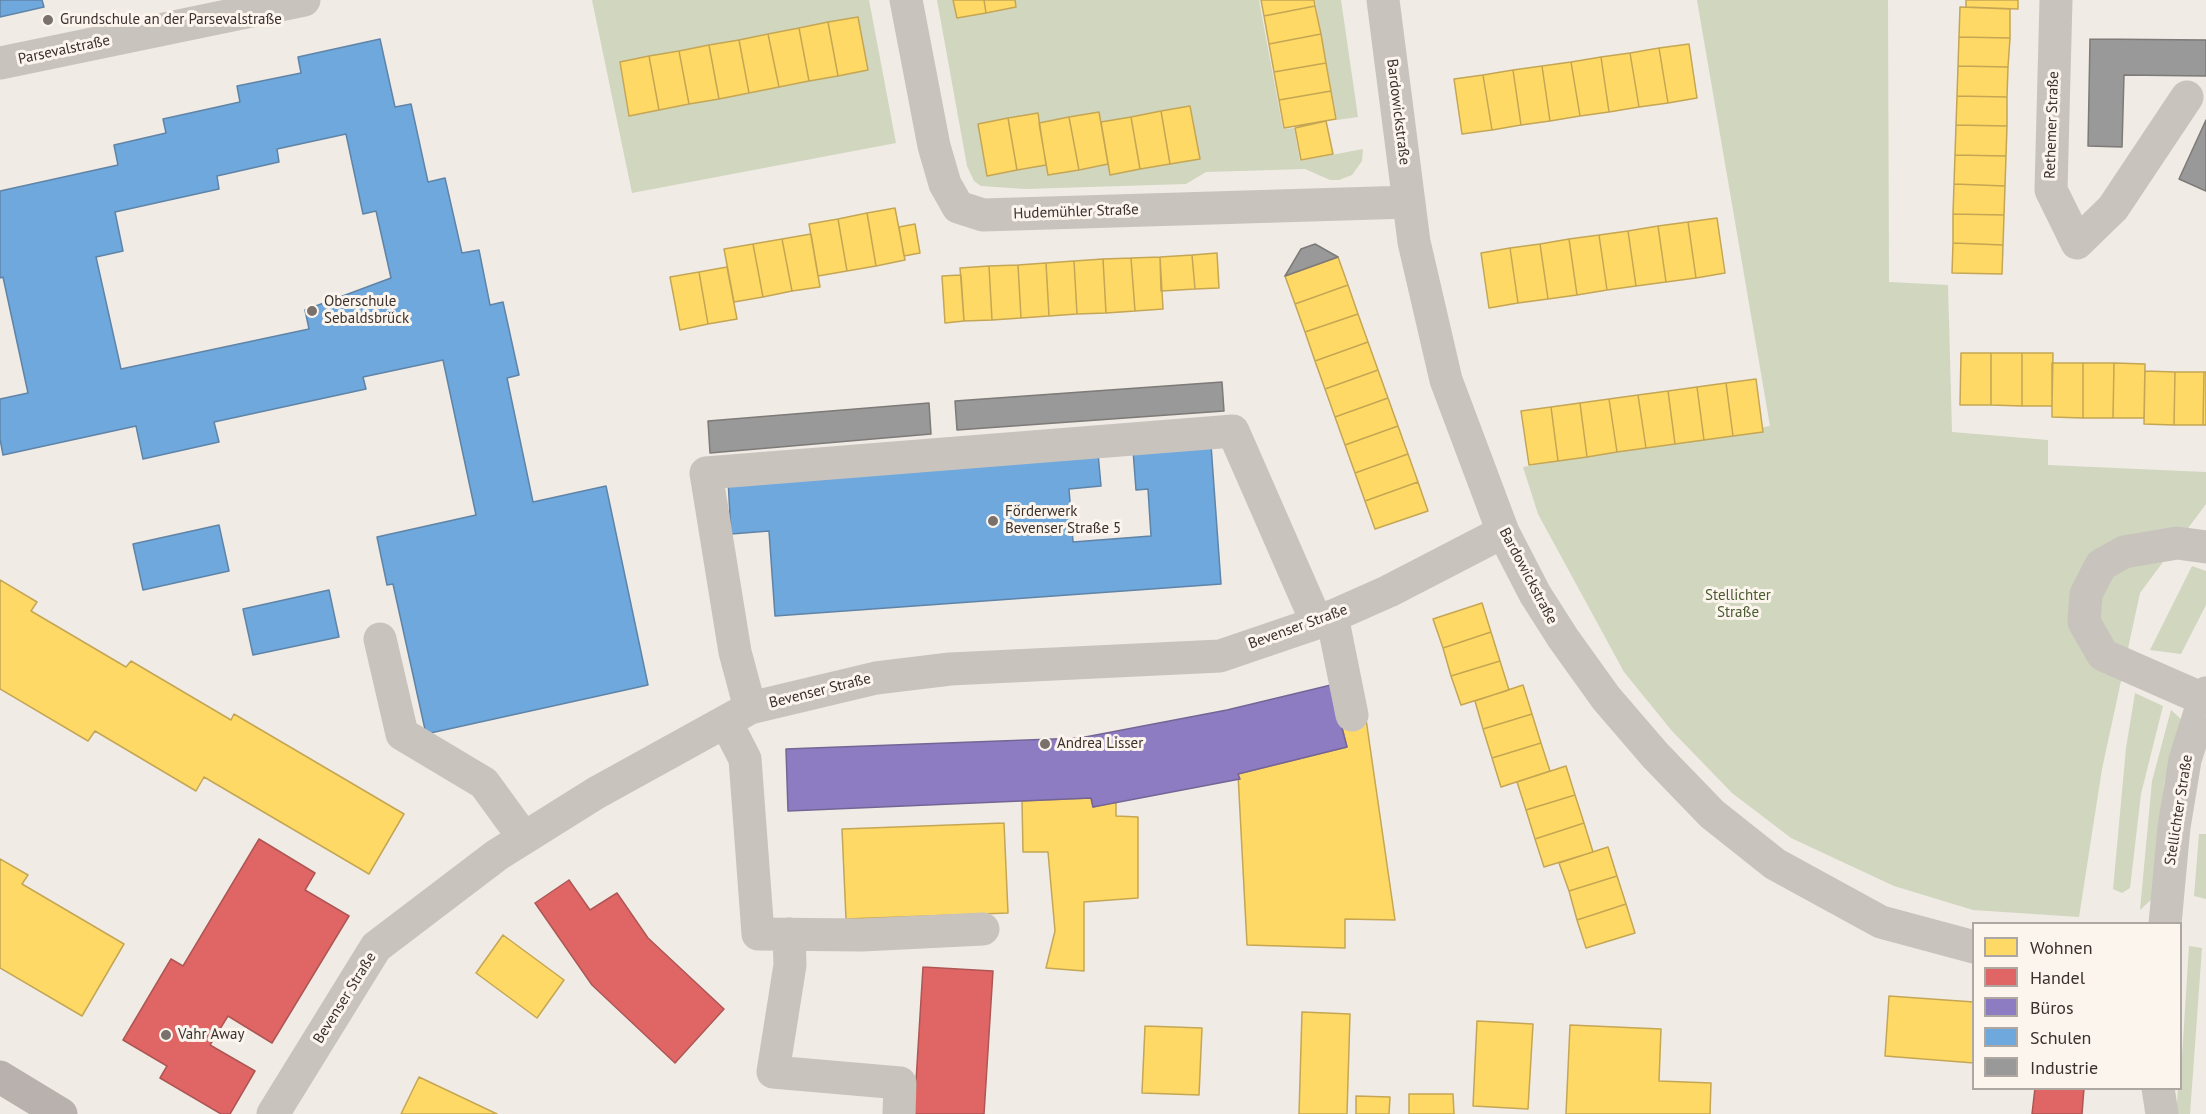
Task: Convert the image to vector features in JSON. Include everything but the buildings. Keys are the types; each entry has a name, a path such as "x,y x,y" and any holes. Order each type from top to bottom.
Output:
{"main road":[{"path":"0,1077 61,1114"}],"street":[{"name":"Parsevalstraße","path":"0,63 304,0"},
{"name":"Hudemühler Straße","path":"906,0 934,146 945,184 958,207 984,215 1409,202"},
{"name":"Bardowickstraße","path":"1383,0 1414,242 1446,380 1503,532 1535,594 1606,698 1655,755 1712,814 1775,864 1881,922 1972,946"},
{"name":"Rethemer Straße","path":"2056,0 2051,190 2077,243 2113,208 2187,97"},
{"path":"983,929 862,935 758,934 745,759 738,715 735,652 706,473 1233,431 1325,620 1352,715"},
{"name":"Bevenser Straße","path":"273,1114 376,947 497,855 596,793 738,715 876,678 950,669 1220,656 1325,620 1389,591 1503,532"},
{"name":"Stellichter Straße","path":"2165,922 2175,827 2185,760 2205,696 2103,655 2084,622 2086,594 2101,565 2124,552 2177,543 2206,547"},
{"path":"380,639 402,734 484,783 524,838"},
{"path":"789,934 790,965 773,1072 900,1083 899,1114"}],"green space":[{"path":"592,0 869,0 896,143 632,193"},
{"path":"937,0 1259,0 1283,129 1294,128 1300,161 1363,149 1362,161 1352,175 1339,180 1330,180 1305,169 1206,172 1186,184 1025,189 981,186 974,181 967,166"},
{"path":"1315,0 1341,0 1358,117 1337,120"},
{"path":"1697,0 1888,0 1889,282 1948,285 1952,432 2048,440 2048,465 2206,472 2206,504 2140,593 2102,769 2079,917 1973,910 1894,886 1791,838 1732,793 1672,731 1624,672 1538,514 1523,467 1770,426"},
{"path":"2192,566 2206,571 2206,605 2181,654 2150,650"},
{"path":"2135,693 2163,706 2141,794 2130,888 2122,893 2113,889 2126,748"},
{"path":"2171,710 2181,719 2164,783 2153,898 2140,910 2152,781"},
{"path":"2199,834 2206,834 2206,899 2194,896"},
{"path":"2189,946 2202,948 2190,1114 2176,1114 2178,1090 2182,1090"}],"place":[{"name":"Grundschule an der Parsevalstraße","path":"48,20"},
{"name":"Oberschule Sebaldsbrück","path":"312,311"},
{"name":"Förderwerk Bevenser Straße 5","path":"993,521"},
{"name":"Andrea Lisser","path":"1045,744"},
{"name":"Vahr Away","path":"166,1035"}]}
